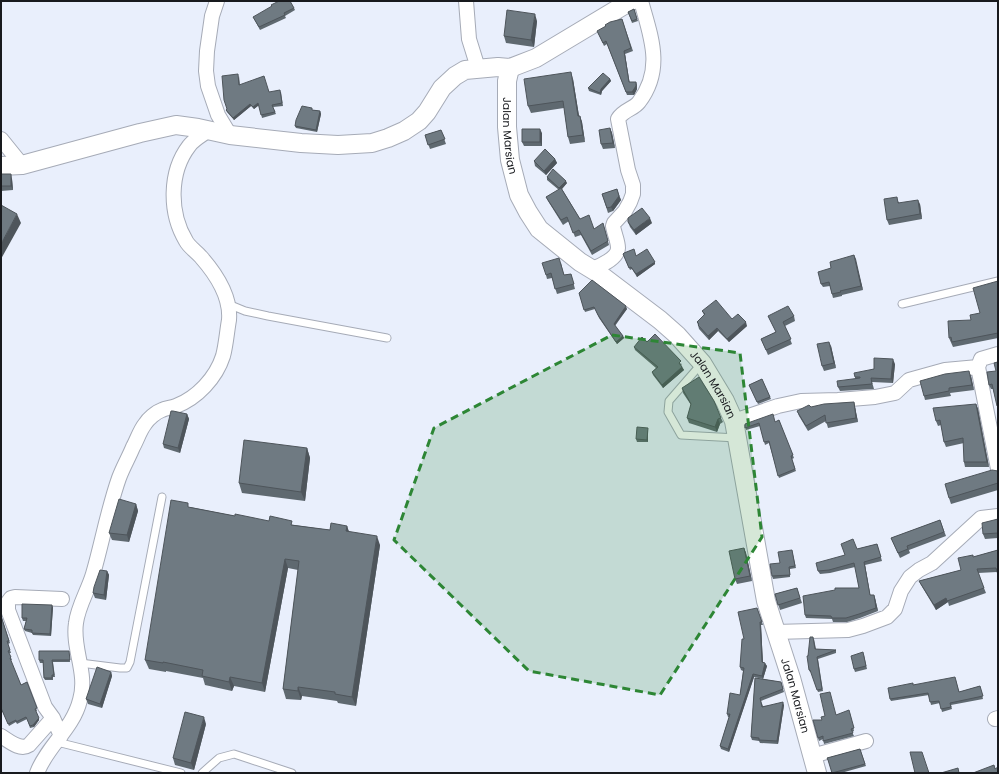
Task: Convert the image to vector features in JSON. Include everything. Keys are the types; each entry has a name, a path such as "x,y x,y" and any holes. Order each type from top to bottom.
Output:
{"street":[{"path":"217,1 212,16 206,71 208,86 218,115 230,135"},
{"path":"466,1 469,39 478,68"},
{"path":"1,166 22,165 162,127 176,125 230,135 317,144 338,145 372,143 404,131 419,121 427,112 442,88 455,76 465,70 478,68 510,68 536,58 631,1"},
{"path":"592,269 616,254 618,250 613,226 625,211 633,194 633,185 628,170 618,119 623,113 637,105 642,98 650,84 655,62 640,1"},
{"name":"Jalan Marsian","path":"510,68 507,81 507,127 509,154 514,180 519,195 539,228 580,262 592,269 660,320 677,335 702,363 725,401 734,421 766,601 791,678 817,773"},
{"path":"37,773 43,759 59,739 77,711 81,698 82,675 75,637 76,624 79,610 88,590 97,560 119,478 144,424 160,410 175,407 195,395 215,373 223,356 229,317 225,292 220,282 201,257 186,242 178,226 174,206 173,187 177,167 189,145 209,130"},
{"path":"1,138 22,165"},
{"path":"998,354 981,359 978,367 998,469"},
{"path":"734,421 778,406 801,401 875,397 895,393 909,380 945,370 978,367"},
{"path":"775,632 848,630 887,617 895,609 901,591 910,576 932,563 981,518 998,516"},
{"path":"59,739 53,718 45,707 8,610 8,602 11,598 15,597 62,599"},
{"path":"1,736 22,748 26,748 53,718"},
{"path":"812,756 866,741"}],"lane":[{"path":"902,304 998,281"},
{"path":"228,304 245,311 268,316 387,338"},
{"path":"702,363 670,399 668,412 680,435 738,438"},
{"path":"80,663 126,668 130,662 162,497"},
{"path":"59,739 181,773"},
{"path":"202,773 219,758 234,754 292,773"}],"highlighted area":[{"path":"612,335 740,353 762,537 660,695 529,671 394,540 434,428"}],"building":[{"path":"279,1 290,1 294,8 284,13 285,15 259,27 253,17"},
{"path":"634,9 637,19 632,21 628,12"},
{"path":"507,10 535,14 531,40 504,36"},
{"path":"622,19 631,48 624,51 629,82 636,82 636,86 632,92 626,92 606,41 603,43 597,31 610,22"},
{"path":"571,72 578,116 580,116 583,135 568,137 563,101 528,106 524,79"},
{"path":"603,73 610,79 601,89 600,93 588,88"},
{"path":"238,74 239,85 264,76 269,92 280,90 282,103 272,105 275,112 261,115 258,103 253,107 250,104 233,118 226,110 222,76"},
{"path":"302,106 320,111 316,130 295,126"},
{"path":"610,128 613,143 601,144 599,130"},
{"path":"522,129 540,129 540,142 522,142"},
{"path":"441,130 445,139 428,145 425,135"},
{"path":"545,149 555,159 544,171 534,161"},
{"path":"553,169 566,181 559,188 547,177"},
{"path":"1,174 11,174 11,186 1,186"},
{"path":"561,188 580,219 589,215 594,229 603,223 608,241 591,251 579,230 573,233 567,217 561,220 546,197"},
{"path":"617,189 619,196 611,207 607,208 602,194"},
{"path":"897,197 898,203 918,200 920,214 887,220 884,199"},
{"path":"1,205 17,214 1,244"},
{"path":"642,208 650,218 634,230 628,222 628,218"},
{"path":"634,249 636,256 647,249 655,262 636,274 631,267 629,268 623,254"},
{"path":"854,255 861,286 832,294 829,282 821,284 818,272 831,268 830,262"},
{"path":"559,258 564,275 571,274 574,284 555,289 551,273 546,275 542,263"},
{"path":"592,280 626,306 614,324 623,336 616,342 594,307 584,310 579,293"},
{"path":"998,281 998,333 952,342 951,337 949,338 948,321 971,320 970,315 980,313 973,288"},
{"path":"716,300 732,319 738,314 746,322 727,339 717,328 708,336 697,322 705,314 702,311"},
{"path":"788,306 794,316 783,322 791,339 766,350 761,339 776,332 768,316"},
{"path":"655,334 681,361 679,363 682,367 662,385 652,372 658,367 634,347 642,337 647,342"},
{"path":"829,342 834,363 822,366 817,344"},
{"path":"874,358 893,359 891,379 871,378 872,384 838,387 837,381 860,378 855,377 854,373 874,369"},
{"path":"998,362 997,406 992,384 989,385 987,372 996,371 994,363"},
{"path":"969,371 972,385 949,388 949,391 924,396 920,381 945,374"},
{"path":"699,377 714,401 721,418 718,419 715,427 687,418 691,404 682,388"},
{"path":"762,379 770,397 757,402 749,385"},
{"path":"854,402 856,418 826,423 825,415 806,426 797,411 809,405 811,407 824,404"},
{"path":"976,404 987,462 964,462 963,438 944,442 940,420 936,421 933,408"},
{"path":"171,411 187,414 178,448 163,444"},
{"path":"773,414 775,422 779,420 793,455 791,456 795,469 778,476 769,441 764,442 759,423 745,428 745,424"},
{"path":"637,427 648,428 647,440 636,439"},
{"path":"244,440 307,448 301,492 239,483"},
{"path":"992,470 998,471 998,483 949,498 945,484"},
{"path":"119,499 136,504 127,535 109,533"},
{"path":"171,500 188,503 188,507 235,516 235,514 269,521 270,516 292,521 291,525 330,530 331,523 347,526 346,531 377,536 352,697 335,694 335,692 298,687 298,691 283,689 299,561 285,559 262,683 230,677 229,682 202,676 203,670 145,660"},
{"path":"998,519 998,533 983,534 982,523"},
{"path":"940,520 944,532 907,546 908,549 898,553 891,538"},
{"path":"853,539 857,549 877,544 881,557 864,562 870,595 874,595 876,608 846,618 805,615 803,596 835,590 835,588 859,588 854,563 829,570 818,571 816,563 845,555 841,544"},
{"path":"744,548 750,576 735,579 729,551"},
{"path":"792,550 795,566 789,567 790,575 772,576 770,564 780,563 778,552"},
{"path":"998,550 998,575 996,568 977,569 984,588 947,601 946,598 934,605 919,581 961,570 958,558 973,555 973,557"},
{"path":"100,570 107,571 104,595 93,593"},
{"path":"797,588 800,598 778,605 775,594"},
{"path":"22,604 52,605 50,634 32,633 32,630 24,629 27,618 22,618"},
{"path":"757,608 762,622 760,622 762,662 765,663 762,676 753,674 728,749 720,746 730,714 727,714 730,693 740,695 744,668 740,667 742,639 744,639 738,612"},
{"path":"1,616 9,641 7,641 10,650 8,651 11,657 10,658 21,685 27,682 37,708 35,709 39,718 33,725 30,726 26,717 8,724 1,708"},
{"path":"810,637 813,637 815,649 836,650 817,657 822,689 817,690 809,670 807,656"},
{"path":"39,651 69,651 70,660 52,660 54,675 52,675 52,678 44,678 43,660 39,660"},
{"path":"863,652 866,666 854,669 851,656"},
{"path":"97,667 111,672 100,704 86,699"},
{"path":"955,677 959,692 980,686 983,696 950,703 951,707 941,709 939,701 930,702 928,693 890,699 888,688"},
{"path":"755,678 781,682 783,689 760,698 762,707 783,702 777,741 759,740 759,738 751,737"},
{"path":"830,692 836,715 849,710 854,728 851,729 853,733 823,741 823,736 818,738 813,720 822,720 821,717 825,716 820,694"},
{"path":"185,712 204,717 191,763 173,758"},
{"path":"860,749 865,764 832,773 827,758"},
{"path":"910,752 922,752 929,773 915,773"},
{"path":"994,765 995,769 998,767 998,773 973,773"},
{"path":"958,768 959,773 941,773"}]}
